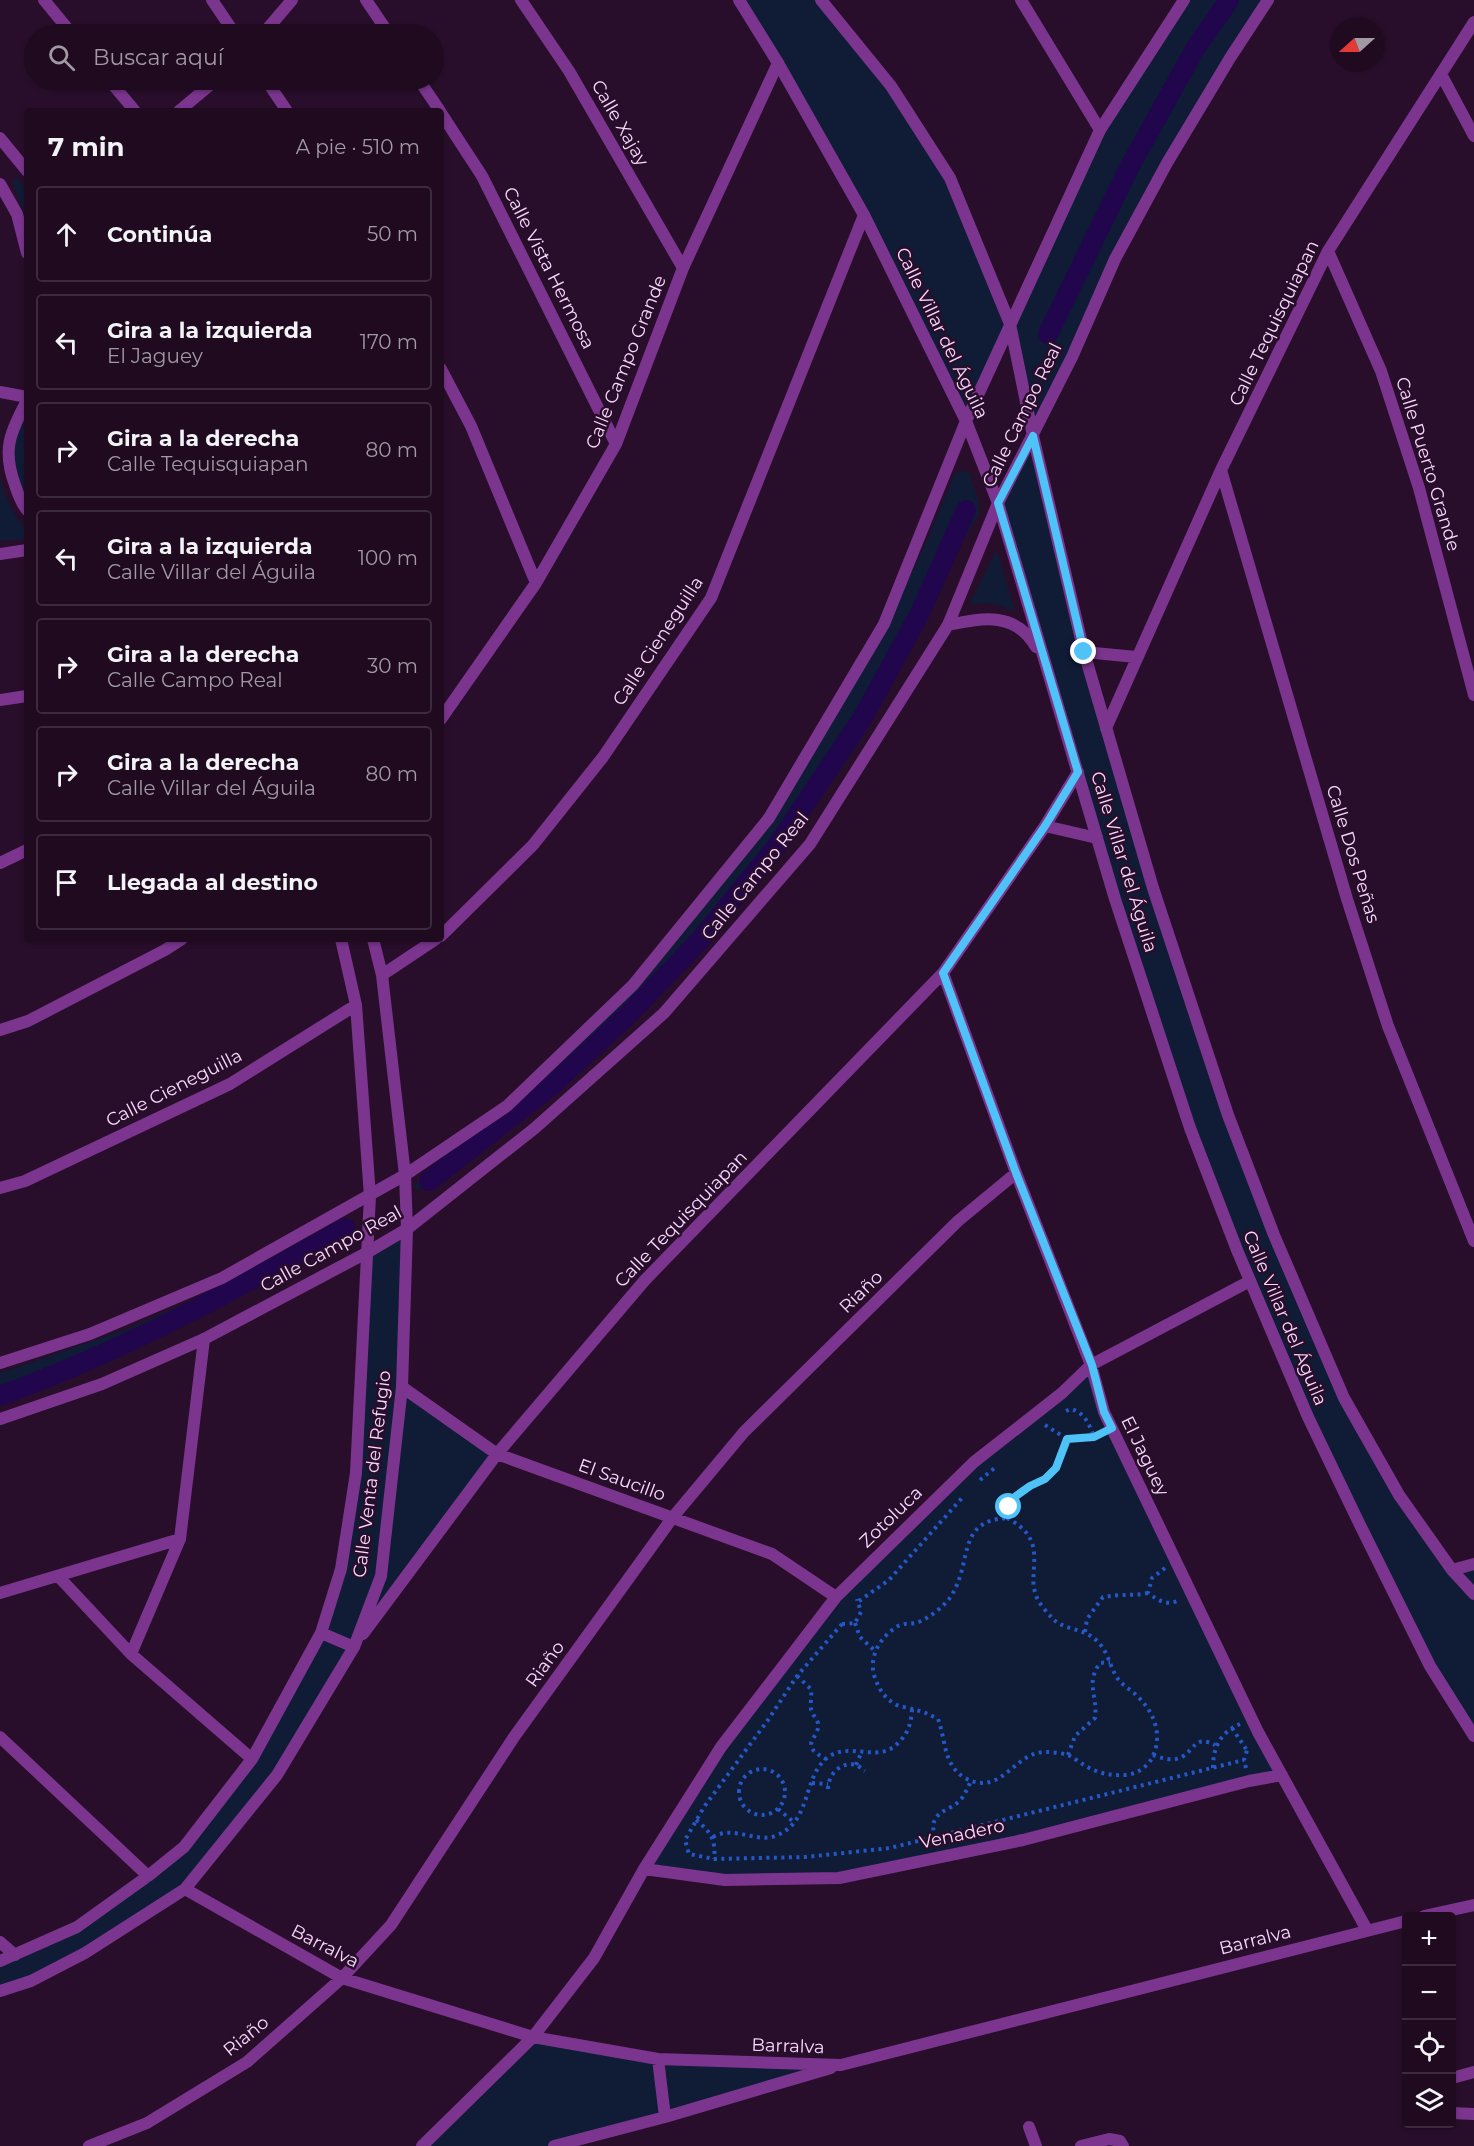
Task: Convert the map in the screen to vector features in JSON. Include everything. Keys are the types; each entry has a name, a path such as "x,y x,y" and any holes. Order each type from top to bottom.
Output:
{"street":[{"path":"44,0 64,24"},
{"path":"212,0 228,24"},
{"path":"272,24 292,0"},
{"path":"366,0 382,24"},
{"name":"Calle Xajay","path":"521,0 569,71 683,268"},
{"name":"Calle Villar del Águila","path":"739,0 778,63 864,215 966,421 998,503 1114,900 1190,1128 1250,1281 1308,1416 1431,1666 1474,1736"},
{"name":"Calle Villar del Águila","path":"821,0 891,86 950,178 1010,324 1033,436 1084,652 1153,888 1228,1115 1274,1235 1344,1398 1399,1495 1452,1570 1474,1594"},
{"path":"1021,0 1100,130"},
{"name":"Calle Campo Real","path":"0,1363 90,1334 222,1278 370,1196 507,1106 633,985 769,818 884,624 966,421 1100,130 1184,0"},
{"name":"Calle Campo Real","path":"0,1419 102,1384 204,1339 407,1229 536,1128 664,1013 810,844 948,625 998,503 1072,357 1115,259 1162,172 1230,58 1268,0"},
{"name":"Calle Tequisquiapan","path":"1106,728 1221,470 1328,251 1474,21"},
{"name":"Calle Campo Grande","path":"444,712 536,583 616,444 683,268 778,63"},
{"path":"1441,74 1474,136"},
{"path":"117,90 132,108"},
{"path":"182,108 204,90"},
{"path":"273,90 285,108"},
{"name":"Calle Vista Hermosa","path":"426,90 437,108"},
{"name":"Calle Vista Hermosa","path":"444,118 482,176 616,444"},
{"path":"0,138 24,167"},
{"path":"0,184 16,214 24,242"},
{"name":"Calle Cieneguilla","path":"444,933 533,845 603,758 711,598 864,215"},
{"name":"Calle Puerto Grande","path":"1328,251 1384,381 1419,489 1474,695"},
{"path":"444,375 471,426 536,583"},
{"path":"0,392 24,398"},
{"path":"6,451 12,429 24,405"},
{"path":"0,432 8,465 24,506"},
{"name":"Calle Dos Peñas","path":"1221,470 1347,899 1388,1026 1473,1234"},
{"path":"0,554 24,550"},
{"path":"948,625 975,619 1002,618 1028,633 1045,662"},
{"path":"1084,652 1136,657"},
{"path":"0,700 24,696"},
{"name":"Calle Tequisquiapan","path":"354,1647 497,1454 645,1280 943,973 1045,826 1078,772"},
{"path":"1045,826 1097,838"},
{"path":"0,863 24,851"},
{"path":"0,1030 28,1021 177,942"},
{"name":"Calle Venta del Refugio","path":"0,1961 76,1926 148,1876 184,1847 252,1759 321,1633 341,1569 356,1473 370,1196 356,1005 342,942"},
{"name":"Calle Venta del Refugio","path":"0,1991 31,1981 85,1953 185,1889 278,1775 354,1647 381,1576 402,1387 407,1229 405,1175 382,975 374,942"},
{"path":"382,975 432,942"},
{"name":"El Jaguey","path":"943,973 1016,1173 1092,1365 1104,1412 1258,1732 1367,1930"},
{"name":"Calle Cieneguilla","path":"0,1188 26,1181 230,1084 356,1005"},
{"name":"Riaño","path":"89,2146 147,2123 247,2062 342,1978 391,1925 514,1737 673,1517 744,1432 958,1221 1016,1173"},
{"name":"Zotoluca","path":"422,2146 533,2037 594,1958 644,1869 721,1747 840,1593 974,1462 1062,1393 1092,1365 1250,1281"},
{"path":"130,1654 180,1539 204,1339"},
{"name":"El Saucillo","path":"402,1387 497,1454 772,1554 840,1593"},
{"path":"0,1593 180,1539"},
{"path":"1452,1570 1474,1564"},
{"path":"59,1576 130,1654 252,1759"},
{"path":"321,1633 354,1647"},
{"path":"0,1737 148,1876"},
{"name":"Venadero","path":"644,1869 725,1880 839,1878 1023,1840 1249,1781 1282,1775"},
{"name":"Barralva","path":"185,1889 342,1978 533,2037 658,2059 841,2065 1402,1922"},
{"path":"1445,1912 1474,1905"},
{"path":"0,1942 15,1955"},
{"path":"658,2059 665,2117"},
{"path":"554,2146 665,2117 841,2065"},
{"path":"1456,2077 1474,2072"},
{"path":"1456,2113 1474,2114"},
{"path":"1029,2127 1036,2146"},
{"path":"1081,2146 1109,2139 1120,2141 1123,2146"}],"path":[{"path":"1064,1413 1071,1409 1080,1411 1094,1437"},
{"path":"1036,1432 1051,1421"},
{"path":"1045,1425 1067,1439 1094,1437 1112,1428"},
{"path":"1007,1518 1009,1507 1016,1496 1045,1479 1056,1468 1067,1439"},
{"path":"975,1484 1001,1462"},
{"path":"859,1600 889,1580 967,1491"},
{"path":"1007,1518 1022,1526 1034,1548 1035,1593 1057,1623 1085,1632 1099,1642 1120,1683 1151,1711 1157,1728 1158,1744 1149,1763 1129,1775 1095,1772 1068,1755 1045,1752 1033,1753 1000,1779 982,1784 965,1778 951,1767 938,1719 895,1705 878,1689 872,1668 875,1651 883,1638 900,1625 916,1623 935,1612 953,1593 967,1556 968,1540 976,1528 990,1519 1007,1518"},
{"path":"1148,1593 1152,1578 1176,1561"},
{"path":"840,1593 852,1593 859,1600 861,1612 855,1623 860,1637 875,1651"},
{"path":"1085,1632 1087,1619 1104,1597 1148,1593 1160,1602 1174,1603 1192,1595"},
{"path":"827,1608 832,1616 842,1624 855,1623"},
{"path":"842,1624 797,1676 696,1820 685,1840 689,1854 714,1859 806,1857 890,1848 1244,1760"},
{"path":"1068,1755 1075,1736 1095,1718 1097,1707 1091,1682 1094,1671 1101,1663 1110,1662"},
{"path":"797,1676 811,1689 812,1712 818,1723 818,1728 811,1740 812,1746 820,1756 826,1759"},
{"path":"713,1837 722,1831 774,1836 795,1823 817,1770 826,1759 840,1751 856,1749 885,1753 896,1746 908,1733 912,1709"},
{"path":"1213,1768 1215,1745 1232,1728 1252,1719"},
{"path":"1232,1728 1247,1749"},
{"path":"1249,1781 1244,1760 1247,1749 1258,1732"},
{"path":"1153,1755 1173,1760 1182,1757 1198,1742 1207,1741 1215,1745"},
{"path":"856,1765 862,1751"},
{"path":"812,1783 828,1786 828,1779 834,1771 845,1766 856,1765 865,1771"},
{"path":"758,1768 772,1770 782,1778 786,1790 778,1809 772,1813 759,1815 747,1809 741,1800 740,1788 746,1775 758,1768"},
{"path":"935,1838 932,1829 934,1819 962,1798 971,1780"},
{"path":"778,1809 795,1823"},
{"path":"696,1820 713,1837 714,1859"}],"shaded area":[{"path":"739,0 821,0 824,3 950,178 1010,323 1100,131 1184,0 1268,0 1167,163 1033,436 1010,325 966,421 864,215"},
{"path":"18,179 24,186 24,214 12,180"},
{"path":"24,419 24,492 18,480 15,464 16,438"},
{"path":"1033,436 1084,652 1228,1115 1344,1398 1452,1570 1474,1564 1474,1736 1359,1523 1190,1128 998,503"},
{"path":"962,470 969,473 980,512 956,554 862,738 814,808 709,937 579,1063 456,1167 417,1190 413,1186 508,1112 733,871 888,624 954,475"},
{"path":"0,477 10,506 24,526 24,539 0,541"},
{"path":"995,552 998,553 1015,612 986,603 969,605"},
{"path":"345,1219 350,1223 346,1234 186,1322 100,1363 0,1402 0,1373 127,1329 226,1285"},
{"path":"407,1229 402,1387 497,1454 354,1647 277,1775 185,1889 85,1953 0,1991 0,1961 77,1927 184,1847 252,1759 321,1633 356,1473 368,1252"},
{"path":"1091,1365 1104,1412 1282,1775 839,1878 725,1880 644,1869 721,1747 836,1597 974,1462"},
{"path":"533,2037 658,2059 841,2065 554,2146 422,2146"}],"waterway":[{"path":"1048,334 1129,168 1195,49 1229,0"},
{"path":"429,1181 557,1081 630,1013 700,940 777,846 863,717 919,615 966,510"},
{"path":"0,1396 133,1340 261,1275 345,1228"}],"route":[{"path":"1009,1507 1016,1496 1045,1479 1056,1468 1063,1455 1067,1439 1094,1437 1112,1428 1104,1412 1092,1365 1016,1173 943,973 1045,826 1078,772 998,503 1033,436 1084,652"}]}
